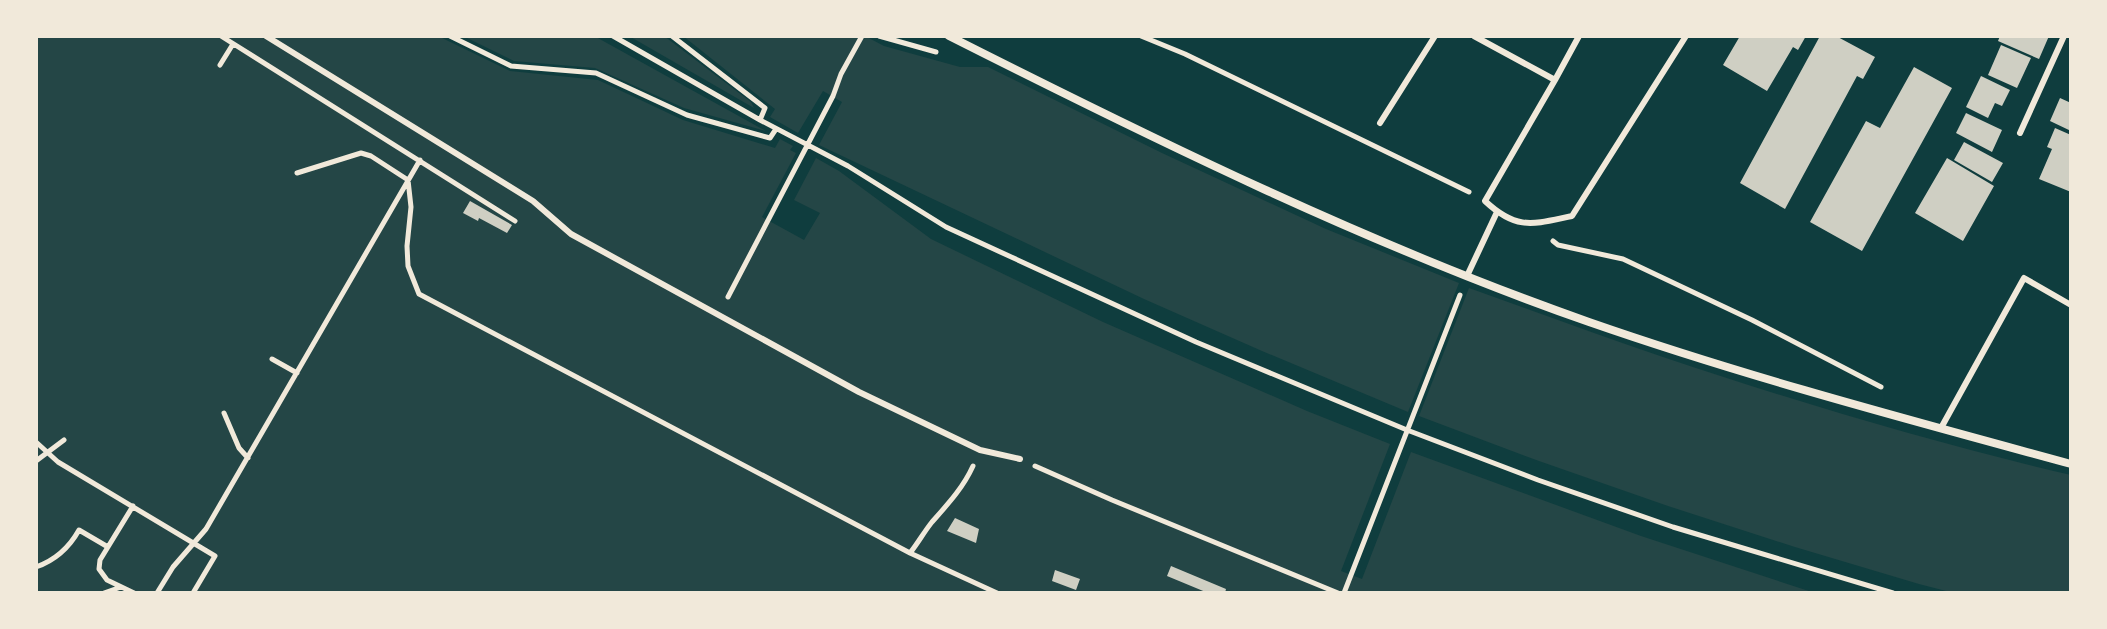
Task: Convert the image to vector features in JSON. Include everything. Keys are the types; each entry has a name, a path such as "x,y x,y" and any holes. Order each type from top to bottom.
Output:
{"street":[{"path":"949,36 1211,165 1467,276 1664,346 2071,464"}],"lane":[{"path":"266,36 533,201 571,234 859,392 980,450 1020,459"},
{"path":"1380,123 1435,36"},
{"path":"1474,36 1555,80"},
{"path":"1579,36 1485,201 1497,212 1518,223 1534,224 1572,216 1686,36"},
{"path":"2020,133 2064,36"},
{"path":"1467,276 1497,212"},
{"path":"1941,428 2024,278 2071,305"}],"path":[{"path":"221,36 515,221"},
{"path":"450,36 511,66 596,73 687,115 770,138 777,129"},
{"path":"613,36 848,166 946,227 1196,342 1407,430 1538,480 1673,527 1893,593"},
{"path":"672,36 765,108 760,120"},
{"path":"728,297 862,36"},
{"path":"1141,36 1197,60 1485,201"},
{"path":"220,65 233,44"},
{"path":"297,173 361,153 408,180"},
{"path":"157,593 173,567 206,529 420,160"},
{"path":"408,180 411,207 408,266 419,294 910,553 997,593"},
{"path":"1534,224 1558,245 1623,259 1752,320 1887,390"},
{"path":"1020,459 1341,593 1463,286"},
{"path":"272,359 297,373"},
{"path":"224,413 239,448 248,458"},
{"path":"36,461 64,440"},
{"path":"36,442 58,462 215,556 193,593"},
{"path":"910,553 952,502 980,450"},
{"path":"133,506 100,560 99,569 107,580 134,593"},
{"path":"36,567 60,555 79,530 108,547"},
{"path":"104,593 122,587"}],"shaded area":[{"path":"36,36 438,36 510,71 598,80 683,120 775,148 780,139 793,146 790,150 796,153 762,217 804,240 820,213 794,200 816,158 839,171 931,239 1103,322 1390,444 1341,571 1362,579 1411,452 1641,536 1815,593 36,593"},
{"path":"463,36 596,37 766,131 684,108 595,68 514,61"},
{"path":"629,36 664,36 751,102 754,108"},
{"path":"683,36 865,36 884,46 960,67 988,67 1326,229 1459,283 1408,412 1144,299 819,145 842,102 823,91 798,133 770,117 775,109"},
{"path":"1469,288 1764,390 1866,421 2071,475 2071,593 1954,593 1919,584 1668,506 1419,416"}],"building":[{"path":"1740,36 1806,36 1798,50 1793,47 1767,91 1723,65"},
{"path":"1820,36 1836,36 1875,57 1863,79 1857,76 1785,209 1740,183"},
{"path":"2000,36 2049,36 2039,59 1998,41"},
{"path":"2001,45 2031,58 2017,88 1988,75"},
{"path":"1914,67 1952,88 1862,251 1810,222 1866,121 1880,128"},
{"path":"1981,76 2010,90 2002,106 1995,103 1988,118 1966,107"},
{"path":"2060,98 2071,103 2071,131 2050,121"},
{"path":"1966,113 2002,130 1992,152 1956,133"},
{"path":"2055,128 2071,135 2071,192 2039,179 2052,149 2047,147"},
{"path":"1964,142 2003,163 1992,182 1954,160"},
{"path":"1947,158 1994,186 1963,241 1915,213"},
{"path":"470,201 512,225 507,233 463,213"},
{"path":"955,518 979,529 976,543 947,531"},
{"path":"1171,566 1226,589 1225,593 1208,593 1167,576"},
{"path":"1055,570 1080,579 1076,590 1052,581"}]}
